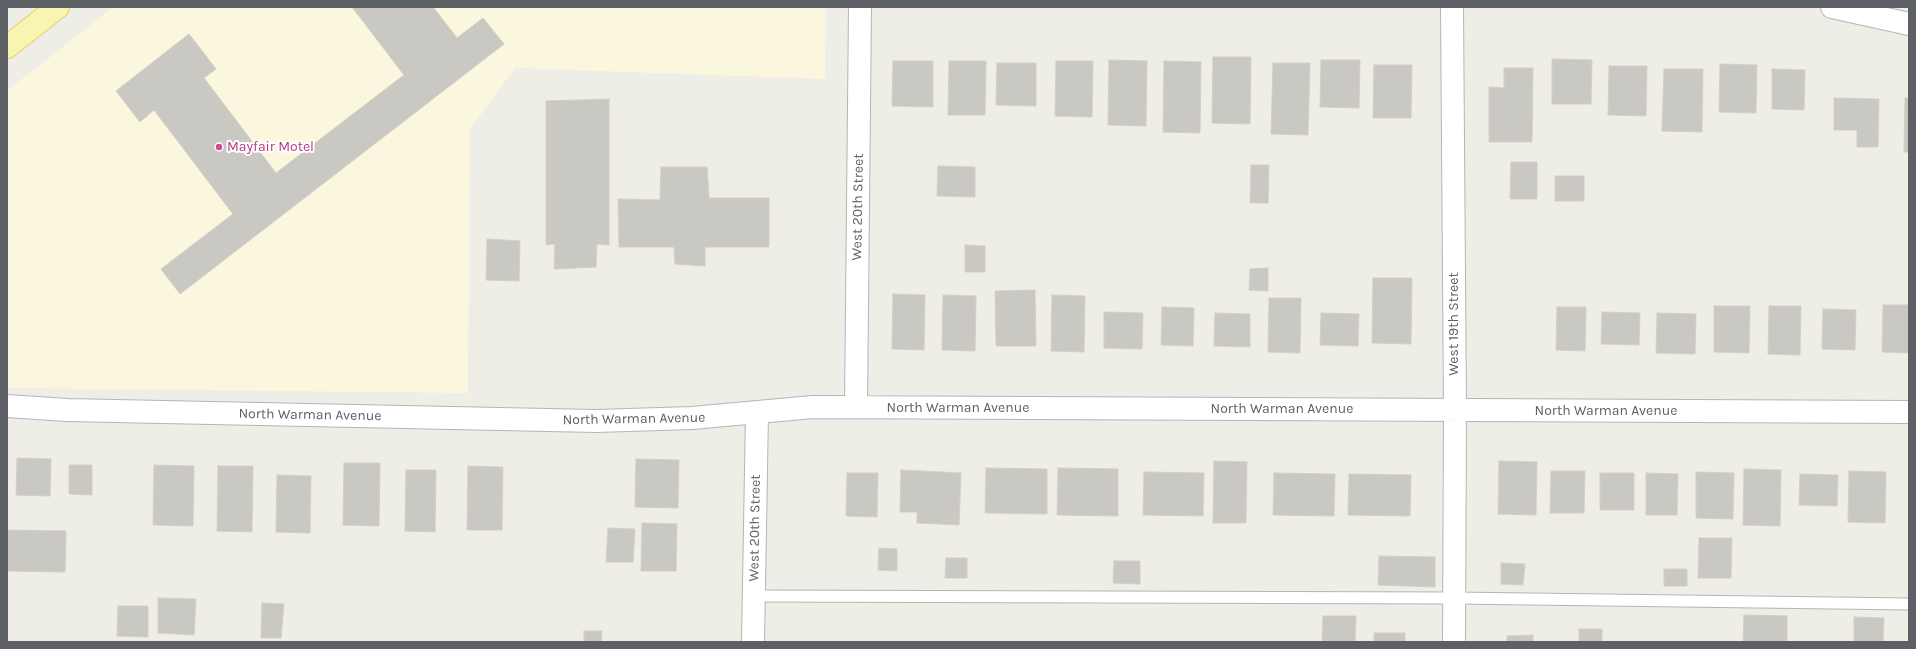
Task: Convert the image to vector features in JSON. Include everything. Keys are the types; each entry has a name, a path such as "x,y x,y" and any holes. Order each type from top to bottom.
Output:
{"main road":[{"path":"7,47 58,7"}],"street":[{"name":"West 20th Street","path":"856,407 860,7"},
{"name":"West 19th Street","path":"1452,7 1455,410 1454,642"},
{"path":"1832,7 1909,24"},
{"name":"North Warman Avenue","path":"7,406 83,410 596,421 692,418 813,407 1909,412"},
{"name":"West 20th Street","path":"753,642 757,413"}],"lane":[{"path":"754,596 1454,598 1909,604"}],"shaded area":[{"path":"113,7 826,7 825,79 515,68 470,129 468,393 7,388 7,91"}],"building":[{"name":"Mayfair Motel","path":"352,7 433,7 457,38 483,18 504,44 180,294 161,269 233,214 154,110 140,122 116,91 189,34 216,69 204,78 276,173 404,75"},
{"path":"1213,57 1251,57 1250,124 1212,123"},
{"path":"1552,59 1592,60 1591,104 1552,104"},
{"path":"1109,60 1147,61 1146,126 1108,125"},
{"path":"1321,60 1360,60 1359,108 1320,107"},
{"path":"893,61 933,61 933,107 892,106"},
{"path":"949,61 986,61 985,115 948,115"},
{"path":"1056,61 1093,61 1092,117 1055,116"},
{"path":"1164,61 1201,62 1200,133 1163,132"},
{"path":"997,63 1036,63 1036,106 996,105"},
{"path":"1273,63 1310,63 1308,135 1271,134"},
{"path":"1720,64 1757,65 1756,113 1719,112"},
{"path":"1374,65 1412,65 1411,118 1373,118"},
{"path":"1609,66 1647,66 1646,116 1608,115"},
{"path":"1504,68 1533,68 1532,142 1489,142 1489,87 1504,88"},
{"path":"1664,69 1703,69 1702,132 1662,131"},
{"path":"1772,69 1805,70 1804,110 1772,109"},
{"path":"1834,98 1879,99 1878,147 1857,147 1857,130 1834,130"},
{"path":"1905,98 1909,98 1909,152 1904,152"},
{"path":"609,99 609,245 597,244 596,267 554,269 555,244 546,245 546,101"},
{"path":"1511,162 1537,162 1537,199 1510,199"},
{"path":"1251,165 1269,165 1268,203 1250,203"},
{"path":"938,166 975,167 975,197 937,196"},
{"path":"661,167 707,167 709,198 769,198 769,247 705,247 705,266 675,264 674,247 619,247 618,199 660,200"},
{"path":"1555,176 1584,176 1584,201 1555,201"},
{"path":"487,239 520,241 519,281 486,280"},
{"path":"965,245 985,246 985,272 965,272"},
{"path":"1268,268 1268,291 1249,290 1250,269"},
{"path":"1373,278 1412,278 1411,344 1372,343"},
{"path":"1035,290 1036,346 996,346 995,291"},
{"path":"893,294 925,295 924,350 892,349"},
{"path":"943,295 976,296 975,351 942,350"},
{"path":"1052,295 1085,296 1084,352 1051,351"},
{"path":"1269,298 1301,298 1300,353 1268,352"},
{"path":"1883,305 1909,305 1909,353 1882,352"},
{"path":"1714,306 1750,306 1749,353 1714,352"},
{"path":"1769,306 1801,306 1800,355 1768,354"},
{"path":"1162,307 1194,308 1193,346 1161,345"},
{"path":"1557,307 1586,307 1585,351 1556,350"},
{"path":"1823,309 1856,310 1855,350 1822,349"},
{"path":"1104,312 1143,313 1142,349 1104,348"},
{"path":"1602,312 1640,313 1639,345 1601,344"},
{"path":"1215,313 1250,314 1250,347 1214,346"},
{"path":"1321,313 1359,314 1358,346 1320,345"},
{"path":"1657,313 1696,314 1695,354 1656,353"},
{"path":"17,458 51,459 50,496 16,495"},
{"path":"636,459 679,460 678,508 635,507"},
{"path":"1214,461 1247,462 1246,523 1213,523"},
{"path":"1499,461 1537,462 1536,515 1498,514"},
{"path":"344,463 380,463 379,526 343,525"},
{"path":"69,465 92,465 92,495 69,494"},
{"path":"154,465 194,466 193,526 153,525"},
{"path":"218,466 253,466 252,532 217,531"},
{"path":"468,466 503,467 502,530 467,530"},
{"path":"986,468 1047,469 1047,514 985,513"},
{"path":"1058,468 1118,469 1118,516 1057,515"},
{"path":"1744,469 1781,470 1780,526 1743,525"},
{"path":"406,470 436,470 435,532 405,531"},
{"path":"901,470 961,473 959,525 917,523 917,512 900,512"},
{"path":"1551,471 1585,471 1584,513 1550,513"},
{"path":"1849,471 1886,472 1885,523 1848,522"},
{"path":"1144,472 1204,473 1203,516 1143,515"},
{"path":"1696,472 1734,473 1733,519 1696,518"},
{"path":"847,473 878,473 877,517 846,516"},
{"path":"1274,473 1335,474 1334,516 1273,515"},
{"path":"1600,473 1634,473 1634,510 1600,510"},
{"path":"1646,473 1678,474 1677,515 1646,515"},
{"path":"1349,474 1411,475 1410,516 1348,515"},
{"path":"1800,474 1838,475 1837,506 1799,505"},
{"path":"277,475 311,476 310,533 276,532"},
{"path":"642,523 677,524 676,571 641,571"},
{"path":"608,528 635,529 633,562 606,562"},
{"path":"7,530 66,531 65,572 7,571"},
{"path":"1699,538 1732,538 1731,578 1698,578"},
{"path":"879,548 897,549 897,571 878,570"},
{"path":"1379,556 1435,557 1435,587 1378,585"},
{"path":"946,558 967,558 967,578 945,578"},
{"path":"1114,561 1140,561 1140,584 1113,583"},
{"path":"1501,563 1525,564 1523,585 1501,584"},
{"path":"1664,569 1687,569 1687,586 1664,586"},
{"path":"158,598 196,599 194,635 158,633"},
{"path":"262,603 284,604 281,638 261,638"},
{"path":"118,606 148,606 148,637 117,636"},
{"path":"1744,615 1787,616 1787,642 1743,642"},
{"path":"1323,616 1356,616 1355,642 1322,642"},
{"path":"1854,617 1884,618 1883,642 1854,642"},
{"path":"1579,629 1602,629 1602,642 1579,642"},
{"path":"584,631 602,631 601,642 584,642"},
{"path":"1374,633 1405,633 1405,642 1374,642"},
{"path":"1533,635 1533,642 1507,642 1507,636"}],"place":[{"name":"Mayfair Motel","path":"219,147"}]}
